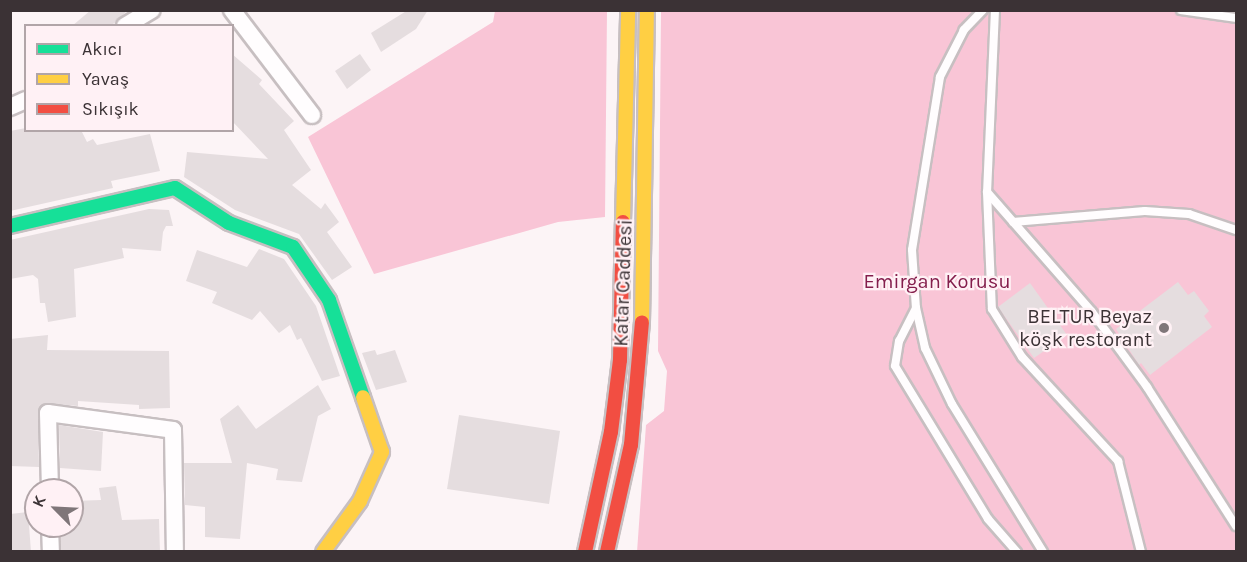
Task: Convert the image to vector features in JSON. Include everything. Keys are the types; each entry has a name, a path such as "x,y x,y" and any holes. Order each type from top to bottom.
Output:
{"main road":[{"name":"Katar Caddesi","path":"585,552 611,432 620,360 628,10"},
{"name":"Katar Caddesi","path":"607,552 631,445 641,351 647,10"},
{"path":"10,226 175,188 229,223 293,247 329,300 382,452 360,501 323,552"}],"street":[{"path":"128,24 152,10"},
{"path":"232,10 312,115"},
{"path":"10,107 24,101"},
{"path":"50,478 48,413 173,430 175,552"}],"lane":[{"path":"983,10 964,30 940,77 912,250 916,308 925,348 952,404 1043,552"},
{"path":"995,10 987,192 992,309 1022,357 1118,461 1141,552"},
{"path":"1181,10 1236,18"},
{"path":"987,192 1092,312 1140,378 1236,526"},
{"path":"1013,222 1145,211 1189,214 1236,230"},
{"path":"916,308 900,341 895,366 988,519 1017,552"}],"green space":[{"path":"495,11 607,11 605,217 558,222 374,274 308,137 493,22"},
{"name":"Emirgan Korusu","path":"661,11 1236,11 1236,551 637,552 646,425 664,411 667,371 658,351"}],"building":[{"path":"91,10 128,10 113,24 74,24"},
{"path":"408,10 428,10 416,29 381,52 371,33"},
{"path":"360,54 371,70 347,89 335,71"},
{"path":"234,56 262,80 259,84 294,121 284,130 311,170 292,185 321,209 325,203 339,222 327,232 352,267 332,280 299,234 235,210 184,177 187,152 268,159 234,123"},
{"path":"24,128 24,132 82,132 87,142 93,139 97,145 150,134 160,171 111,181 113,188 10,211 10,131"},
{"path":"149,209 169,210 173,226 166,226 163,232 161,251 122,248 124,258 74,269 76,317 48,322 45,303 40,303 38,279 33,275 10,279 10,240"},
{"path":"259,249 284,259 316,306 340,376 322,381 301,338 297,340 290,325 279,333 260,311 252,320 212,303 217,292 186,281 197,250 247,267"},
{"name":"BELTUR Beyaz köşk restorant","path":"1178,282 1188,295 1194,291 1209,311 1204,316 1212,327 1150,375 1141,363 1139,365 1116,329"},
{"path":"1030,283 1067,335 1034,358 998,307"},
{"path":"48,335 47,350 169,351 170,408 139,409 139,405 78,401 78,406 44,403 38,413 39,467 10,466 10,339"},
{"path":"375,350 377,355 395,350 407,382 376,390 362,353"},
{"path":"318,385 331,409 318,416 302,482 276,480 278,469 247,463 240,539 205,537 205,507 185,505 184,463 232,463 220,419 238,405 256,429"},
{"path":"459,415 560,431 549,504 447,489"},
{"path":"59,425 103,432 101,471 60,468"},
{"path":"116,486 122,520 159,519 160,552 61,552 61,538 84,538 84,501 101,500 99,488"},
{"path":"24,512 24,538 30,538 31,552 10,552 10,514"}],"traffic: fast":[{"path":"10,226 175,188 229,223 293,247 329,300 363,397"}],"traffic: slow":[{"path":"623,222 628,10"},
{"path":"642,322 647,10"},
{"path":"323,552 360,501 382,452 363,397"}],"traffic: jam":[{"path":"585,552 611,432 620,360 623,222"},
{"path":"607,552 631,445 642,322"}],"place":[{"name":"BELTUR Beyaz köşk restorant","path":"1164,328"}]}
